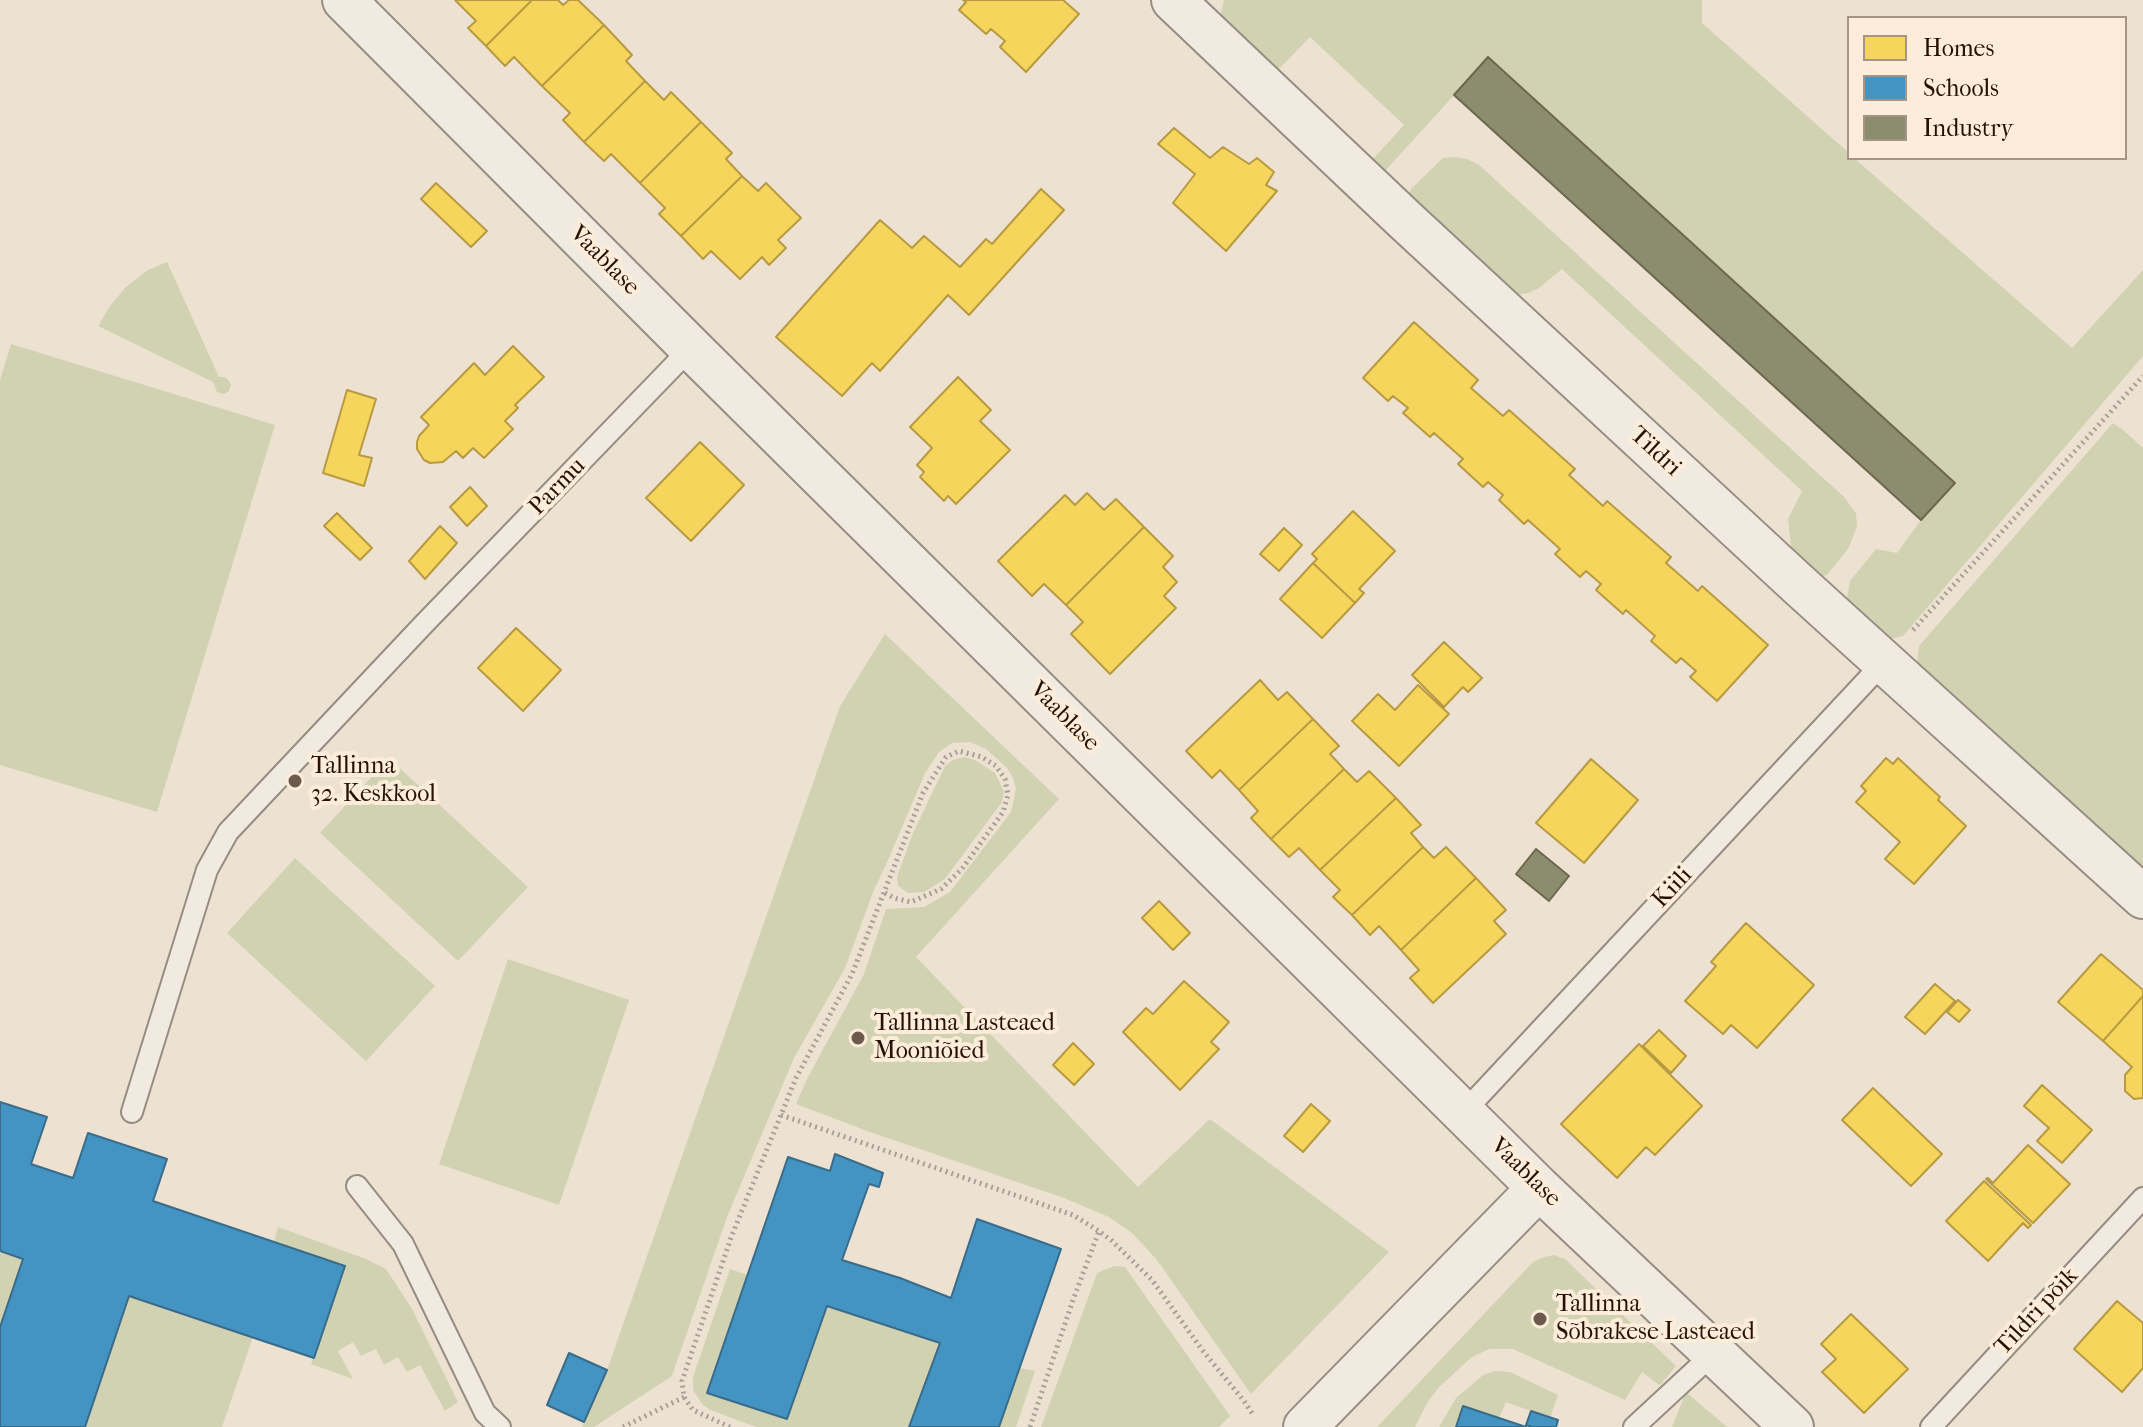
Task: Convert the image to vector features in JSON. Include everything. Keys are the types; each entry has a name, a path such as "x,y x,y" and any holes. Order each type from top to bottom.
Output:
{"street":[{"name":"Vaablase","path":"344,0 1539,1188 1792,1427"},
{"name":"Tildri","path":"1176,1 1404,219 1883,663 2143,897"},
{"path":"1305,1427 1539,1188"}],"lane":[{"name":"Parmu","path":"132,1112 202,884 228,832 691,348"},
{"name":"Kiili","path":"1463,1113 1883,663"},
{"path":"357,1186 403,1244 485,1413 500,1427"},
{"name":"Tildri põik","path":"1931,1427 2143,1198"},
{"path":"1634,1427 1714,1353"}],"path":[{"path":"1883,663 2143,376"},
{"path":"730,1427 693,1410 684,1397 682,1381 732,1235 796,1078 852,974 923,793 946,757 959,751 982,757 996,766 1005,779 1008,795 1003,812 962,869 941,889 911,902 885,893"},
{"path":"781,1115 1073,1215 1099,1231 1152,1280 1254,1416"},
{"path":"1030,1427 1099,1231"},
{"path":"623,1427 684,1397"}],"green space":[{"path":"1224,0 1702,0 1702,23 1847,151 1847,160 1856,160 2072,348 2143,270 2143,356 1903,636 1886,640 1846,604 1850,581 1876,549 1897,553 1955,482 1488,58 1385,171 1375,168 1372,160 1404,125 1310,37 1276,72 1218,25"},
{"path":"1454,157 1479,165 1844,497 1856,513 1857,527 1848,549 1827,575 1820,577 1803,564 1791,546 1788,519 1802,491 1562,269 1528,293 1517,295 1508,291 1407,199 1411,189 1443,158"},
{"path":"167,262 219,377 225,377 231,385 224,394 217,392 213,382 98,326 126,287 148,270"},
{"path":"11,344 275,425 157,812 0,765 0,380"},
{"path":"2113,423 2143,448 2143,873 1916,670 1919,646"},
{"path":"885,634 1059,799 916,957 1138,1187 1210,1119 1389,1252 1251,1394 1157,1260 1132,1233 1109,1217 1064,1198 796,1104 864,974 886,909 924,907 950,892 1011,812 1016,789 1007,768 986,749 970,742 952,743 939,752 925,773 874,890 845,968 794,1058 727,1217 672,1376 594,1427 582,1427 607,1370 840,706"},
{"path":"964,757 995,773 1004,792 1002,802 945,879 924,892 908,893 898,886 897,877 913,833 945,766"},
{"path":"389,758 528,887 458,961 320,833"},
{"path":"295,858 435,986 366,1061 227,933"},
{"path":"508,959 629,1000 559,1205 439,1164"},
{"path":"278,1227 386,1269 412,1309 458,1402 445,1411 420,1365 407,1372 398,1357 384,1365 376,1349 361,1356 353,1342 338,1351 353,1379 311,1364 345,1266 274,1242"},
{"path":"0,1251 23,1259 0,1327"},
{"path":"1554,1255 1565,1259 1676,1366 1661,1384 1642,1372 1625,1400 1513,1349 1489,1349 1472,1357 1439,1387 1415,1427 1377,1427 1533,1262"},
{"path":"1114,1266 1125,1267 1230,1416 1219,1427 1041,1427 1097,1273"},
{"path":"730,1269 748,1275 708,1394 787,1419 827,1306 940,1343 909,1427 756,1427 702,1404 693,1390 693,1377"},
{"path":"129,1296 253,1337 222,1427 85,1427"},
{"path":"1020,1368 1035,1371 1016,1427 999,1427"},
{"path":"1495,1371 1510,1372 1558,1395 1550,1418 1506,1402 1499,1418 1463,1406 1456,1427 1439,1427 1456,1398 1483,1375"},
{"path":"1686,1392 1727,1427 1672,1427"}],"building: Homes":[{"path":"455,0 532,0 486,46 468,28 476,21"},
{"path":"532,0 558,0 563,5 569,0 578,0 604,25 542,86 514,57 505,66 486,46"},
{"path":"963,0 1063,0 1079,14 1026,72 1000,47 1005,41 991,29 986,34 959,10 966,2"},
{"path":"604,25 632,55 626,61 645,81 584,142 563,120 570,113 542,86"},
{"path":"645,81 664,100 671,92 701,122 640,183 611,154 604,161 584,142"},
{"path":"701,122 732,153 726,159 742,176 681,236 659,214 665,208 640,183"},
{"path":"1174,128 1210,158 1223,147 1249,164 1257,158 1274,172 1266,185 1277,191 1226,251 1173,203 1195,174 1158,144"},
{"path":"742,176 758,191 766,183 801,218 778,240 786,248 769,265 762,257 740,279 711,251 703,259 681,236"},
{"path":"436,183 487,231 471,247 421,199"},
{"path":"1041,189 1064,210 969,315 948,295 880,371 872,363 842,396 776,337 880,220 912,248 924,236 960,267 986,239 992,244"},
{"path":"1414,322 1478,380 1471,388 1503,416 1509,410 1575,469 1569,475 1603,506 1607,501 1671,557 1666,563 1698,591 1702,586 1768,645 1717,701 1690,677 1696,671 1681,658 1676,663 1651,641 1655,636 1626,610 1623,614 1596,590 1601,584 1586,571 1580,577 1555,554 1560,549 1528,520 1524,524 1499,500 1503,495 1488,482 1483,487 1458,464 1463,459 1434,433 1430,437 1403,413 1408,408 1393,396 1388,401 1363,378"},
{"path":"513,346 544,377 515,405 518,408 505,421 513,429 484,458 473,448 463,458 456,451 443,462 424,460 417,449 417,442 429,425 421,417 474,363 485,375"},
{"path":"958,377 991,410 980,421 1010,450 956,504 948,496 944,501 920,477 924,472 917,465 932,448 910,427"},
{"path":"347,390 376,399 359,455 372,458 364,486 323,473"},
{"path":"700,442 744,485 691,541 646,498"},
{"path":"470,487 487,506 467,526 450,507"},
{"path":"1087,493 1104,510 1116,499 1144,527 1066,605 1044,584 1032,596 998,561 1065,495 1075,505"},
{"path":"1353,511 1395,551 1359,589 1364,593 1355,603 1313,563 1317,559 1312,554"},
{"path":"337,513 372,548 360,560 324,526"},
{"path":"440,526 457,543 425,579 409,561"},
{"path":"1144,527 1173,556 1163,567 1177,582 1164,596 1176,608 1110,674 1071,634 1083,622 1066,605"},
{"path":"1284,528 1302,545 1279,571 1260,554"},
{"path":"1313,563 1355,603 1322,638 1280,599"},
{"path":"516,628 561,670 523,711 478,668"},
{"path":"1444,642 1482,678 1468,692 1463,687 1444,707 1412,675"},
{"path":"1260,680 1278,700 1287,692 1313,719 1239,790 1220,770 1212,778 1186,751"},
{"path":"1418,685 1449,714 1399,766 1352,721 1378,694 1395,710"},
{"path":"1313,719 1339,746 1330,754 1344,769 1271,839 1251,818 1258,811 1239,790"},
{"path":"1886,758 1893,764 1898,758 1966,826 1914,884 1885,859 1900,842 1856,802 1866,791 1861,786"},
{"path":"1591,759 1638,800 1584,863 1536,823"},
{"path":"1344,769 1357,782 1369,771 1396,798 1320,870 1299,848 1289,857 1271,839"},
{"path":"1396,798 1421,825 1411,833 1423,847 1352,915 1333,897 1340,890 1320,870"},
{"path":"1423,847 1434,858 1446,847 1476,878 1401,950 1379,926 1370,935 1352,915"},
{"path":"1476,878 1506,910 1494,921 1506,934 1433,1003 1410,978 1419,970 1401,950"},
{"path":"1159,901 1190,933 1173,950 1142,918"},
{"path":"1746,923 1814,985 1757,1048 1731,1025 1723,1034 1685,1001 1716,966 1711,962"},
{"path":"2101,954 2143,990 2143,996 2103,1041 2058,1002"},
{"path":"1184,981 1229,1022 1211,1042 1219,1049 1180,1090 1123,1032 1146,1008 1153,1014"},
{"path":"1935,984 1955,1001 1925,1034 1905,1017"},
{"path":"2143,996 2143,1098 2134,1099 2125,1091 2125,1075 2132,1067 2103,1041"},
{"path":"1958,1000 1970,1010 1959,1022 1947,1012"},
{"path":"1659,1030 1686,1056 1671,1073 1643,1046"},
{"path":"1073,1043 1094,1064 1074,1085 1053,1065"},
{"path":"1639,1044 1702,1106 1655,1155 1646,1147 1617,1178 1561,1124"},
{"path":"2042,1085 2092,1130 2062,1163 2037,1141 2049,1128 2024,1106"},
{"path":"1873,1088 1942,1154 1911,1186 1842,1120"},
{"path":"1311,1104 1330,1121 1303,1152 1284,1136"},
{"path":"2028,1145 2070,1184 2033,1223 1986,1179 1993,1183"},
{"path":"1984,1181 2031,1225 2028,1228 2023,1223 1988,1261 1946,1221"},
{"path":"2117,1301 2143,1323 2143,1368 2122,1392 2074,1349"},
{"path":"1851,1314 1908,1369 1864,1413 1822,1372 1836,1359 1821,1344"}],"building: Schools":[{"path":"0,1102 47,1117 31,1164 73,1178 88,1133 167,1159 153,1201 345,1266 314,1358 129,1296 85,1427 0,1427 0,1327 23,1259 0,1251"},
{"path":"835,1154 883,1173 879,1187 869,1184 842,1260 951,1298 977,1219 1061,1249 999,1427 909,1427 940,1343 827,1306 787,1419 707,1393 788,1157 830,1171"},
{"path":"569,1353 607,1370 584,1422 547,1405"},
{"path":"1463,1406 1526,1427 1456,1427"},
{"path":"1531,1411 1558,1420 1556,1427 1526,1425"}],"building: Industry":[{"path":"1488,57 1955,483 1921,520 1454,95"},
{"path":"1536,849 1569,876 1549,901 1516,874"}],"place":[{"name":"Tallinna 32. Keskkool","path":"295,781"},
{"name":"Tallinna Lasteaed Mooniõied","path":"858,1038"},
{"name":"Tallinna Sõbrakese Lasteaed","path":"1540,1319"}]}
